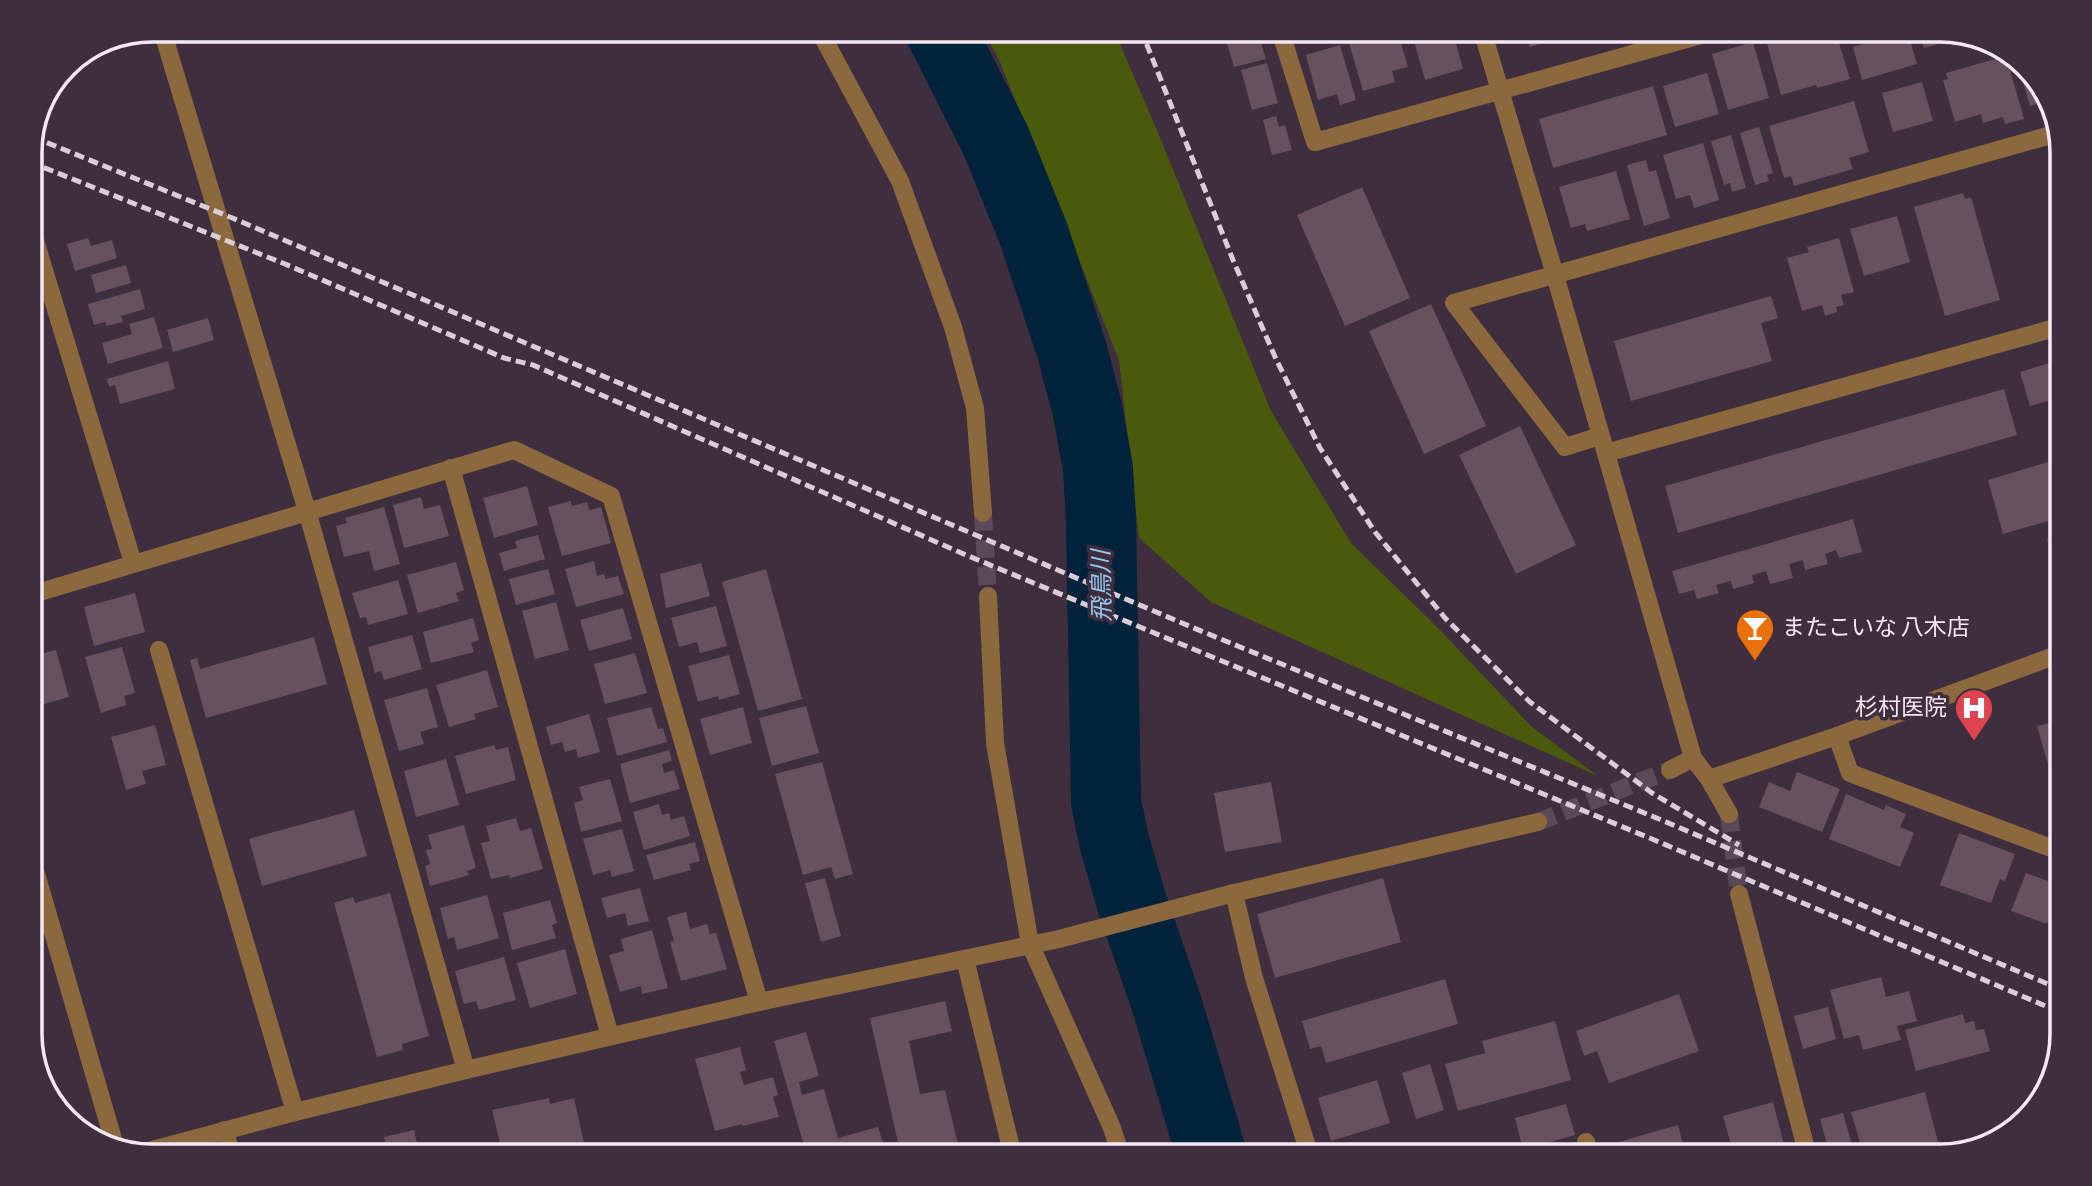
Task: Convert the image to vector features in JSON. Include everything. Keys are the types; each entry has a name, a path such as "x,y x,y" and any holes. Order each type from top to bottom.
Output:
{"street":[{"path":"166,42 307,511 466,1070"},
{"path":"825,42 900,181 953,327 975,408 982,513"},
{"path":"1284,42 1315,142 1676,42"},
{"path":"1485,42 1693,758 1709,779 1729,814"},
{"path":"2049,136 1454,303 1565,447 1603,445 2050,329"},
{"path":"42,263 133,563"},
{"path":"42,591 514,450 611,496 760,1002"},
{"path":"451,468 610,1036"},
{"path":"988,596 995,743 1030,944 1117,1144"},
{"path":"159,650 295,1112"},
{"path":"1709,779 1837,736 2050,657"},
{"path":"1837,736 1850,773 2050,848"},
{"path":"1670,770 1693,758"},
{"path":"173,1144 610,1036 1059,939 1234,893 1538,822"},
{"path":"1234,893 1254,978 1306,1144"},
{"path":"42,894 112,1137"},
{"path":"1739,894 1805,1144"},
{"path":"965,958 1010,1144"},
{"path":"224,1130 228,1144"}],"green space":[{"path":"989,42 1119,42 1271,411 1351,543 1440,630 1532,727 1598,776 1211,602 1139,538 1119,360 998,57"}],"building":[{"path":"1227,42 1261,42 1266,59 1234,67"},
{"path":"1401,42 1408,67 1392,71 1395,82 1363,91 1349,43"},
{"path":"1414,42 1455,42 1463,69 1425,80"},
{"path":"1529,42 1547,42 1530,47"},
{"path":"1753,42 1769,98 1728,110 1712,54"},
{"path":"1767,42 1839,42 1850,79 1781,95"},
{"path":"1869,42 1911,42 1917,64 1862,80 1853,47"},
{"path":"1922,42 1944,42 1924,48"},
{"path":"1340,45 1356,100 1340,105 1337,94 1318,100 1306,55"},
{"path":"1997,58 2009,67 2024,119 2005,124 2003,117 1983,123 1981,114 1955,122 1943,80 1948,79 1946,73"},
{"path":"1267,63 1278,103 1252,110 1241,70"},
{"path":"1707,73 1719,114 1675,127 1663,86"},
{"path":"2022,79 2039,103 2030,106"},
{"path":"1922,82 1933,121 1893,132 1882,93"},
{"path":"1653,86 1667,135 1553,168 1539,119"},
{"path":"1854,101 1869,152 1849,158 1853,169 1794,186 1791,176 1784,178 1769,126"},
{"path":"1276,116 1279,127 1285,125 1292,150 1272,155 1263,120"},
{"path":"1759,127 1773,173 1767,175 1769,181 1755,185 1740,133"},
{"path":"1731,135 1746,188 1732,192 1730,183 1724,185 1711,141"},
{"path":"1703,143 1719,200 1694,208 1690,195 1676,199 1663,155"},
{"path":"1646,160 1649,172 1656,170 1670,218 1644,226 1627,165"},
{"path":"1616,171 1630,219 1587,231 1585,224 1571,228 1559,187"},
{"path":"1362,187 1410,298 1345,326 1297,215"},
{"path":"1963,193 1965,199 1971,197 2000,300 1945,316 1914,207"},
{"path":"1897,216 1910,262 1864,276 1850,229"},
{"path":"88,238 91,246 112,240 117,258 75,271 67,244"},
{"path":"1839,238 1854,292 1841,295 1844,305 1836,307 1837,312 1825,316 1822,305 1802,311 1787,258 1809,252 1807,247"},
{"path":"126,265 131,283 96,293 91,275"},
{"path":"140,289 145,309 121,316 123,322 107,326 105,322 94,325 88,304"},
{"path":"1771,296 1778,318 1761,323 1772,361 1631,401 1614,341"},
{"path":"1431,304 1486,426 1424,454 1369,331"},
{"path":"154,317 163,348 108,364 102,343 132,334 129,324"},
{"path":"208,318 214,340 173,352 167,330"},
{"path":"168,361 175,389 120,404 115,385 109,387 107,379"},
{"path":"2050,363 2050,400 2030,406 2020,372"},
{"path":"2004,389 2017,435 1678,533 1665,486"},
{"path":"1520,426 1576,545 1516,574 1459,455"},
{"path":"2048,462 2050,520 2003,534 1988,480"},
{"path":"527,486 538,525 494,538 483,498"},
{"path":"421,497 424,509 440,505 449,536 404,548 393,505"},
{"path":"571,501 572,506 587,502 589,510 601,507 611,543 562,556 548,507"},
{"path":"384,507 400,564 374,571 369,551 344,557 336,526 347,523 345,518"},
{"path":"1853,519 1862,552 1839,558 1836,550 1825,554 1828,564 1805,570 1803,560 1789,564 1793,578 1770,584 1766,571 1752,575 1754,583 1733,589 1731,581 1716,585 1719,593 1697,599 1694,590 1679,594 1672,571"},
{"path":"538,535 545,559 504,571 499,553 517,548 515,541"},
{"path":"594,561 597,576 604,574 605,579 618,576 624,594 576,607 565,569"},
{"path":"456,562 464,590 456,593 459,601 418,613 407,575"},
{"path":"701,563 710,596 666,608 660,574"},
{"path":"548,569 555,594 516,605 509,579"},
{"path":"766,569 802,699 758,711 722,582"},
{"path":"398,580 408,614 368,625 366,617 360,618 352,593"},
{"path":"135,593 145,632 94,646 84,607"},
{"path":"556,602 569,650 535,659 522,611"},
{"path":"716,606 727,646 700,653 697,642 679,647 671,618"},
{"path":"623,608 632,639 589,651 580,620"},
{"path":"473,618 479,640 471,643 474,652 431,663 423,632"},
{"path":"412,635 422,669 384,680 381,671 375,673 368,647"},
{"path":"314,637 327,684 206,718 190,660 197,658 200,669"},
{"path":"122,647 135,693 124,696 126,705 101,713 85,657"},
{"path":"56,650 69,697 42,705 42,654"},
{"path":"635,653 647,693 605,704 594,664"},
{"path":"729,655 740,694 719,700 718,696 698,702 688,666"},
{"path":"487,670 498,707 474,714 476,719 449,727 436,685"},
{"path":"427,688 438,727 420,732 424,744 399,751 384,700"},
{"path":"806,706 819,753 772,766 759,718"},
{"path":"651,707 658,729 663,728 667,742 617,756 607,718"},
{"path":"743,707 752,743 710,755 700,719"},
{"path":"589,714 600,752 578,758 576,749 565,752 562,742 551,745 546,727"},
{"path":"2050,723 2050,772 2037,726"},
{"path":"155,725 166,765 142,771 146,784 126,790 111,737"},
{"path":"494,745 496,750 508,747 516,780 466,794 455,756"},
{"path":"669,750 672,761 662,764 664,773 674,770 680,789 630,803 620,764"},
{"path":"446,759 459,805 416,817 404,771"},
{"path":"822,762 853,874 835,879 831,867 803,875 775,774"},
{"path":"1797,772 1840,789 1822,832 1759,807 1769,782 1790,791"},
{"path":"610,779 622,821 581,832 574,803 583,800 579,787"},
{"path":"1271,782 1282,842 1225,852 1214,793"},
{"path":"1846,794 1884,810 1886,805 1906,814 1900,827 1914,833 1900,867 1829,839"},
{"path":"659,804 662,815 669,813 671,820 684,816 690,836 644,850 633,812"},
{"path":"354,810 367,856 262,886 249,839"},
{"path":"516,818 520,831 531,828 543,869 510,878 509,875 491,879 481,843 490,841 486,826"},
{"path":"464,825 476,868 467,871 469,875 430,886 425,866 430,864 426,850 432,849 428,835"},
{"path":"622,829 634,871 612,877 610,870 593,875 583,839"},
{"path":"1959,833 2015,854 2005,881 2000,879 1991,903 1940,885"},
{"path":"695,842 700,861 689,864 691,870 654,880 646,855"},
{"path":"2026,873 2050,882 2050,918 2047,924 2011,911"},
{"path":"825,878 841,936 821,942 805,883"},
{"path":"1383,878 1401,942 1275,978 1257,914"},
{"path":"640,888 649,921 628,926 625,913 607,918 601,898"},
{"path":"390,893 429,1036 402,1044 403,1050 377,1057 334,903 353,897 355,903"},
{"path":"487,895 499,938 457,950 454,937 448,939 440,908"},
{"path":"550,900 557,923 552,925 556,938 512,950 503,913"},
{"path":"686,912 690,929 707,924 710,934 716,933 727,969 681,981 670,942 674,941 667,917"},
{"path":"652,930 668,988 642,994 641,986 620,992 609,955 624,951 621,939"},
{"path":"565,949 577,994 530,1008 517,963"},
{"path":"504,957 516,1000 479,1010 476,1001 464,1004 455,971"},
{"path":"1881,977 1886,997 1909,991 1917,1021 1897,1026 1901,1040 1863,1050 1859,1035 1844,1039 1830,990"},
{"path":"1445,979 1458,1024 1326,1063 1321,1046 1310,1049 1302,1021"},
{"path":"1679,994 1699,1051 1609,1083 1597,1051 1584,1056 1576,1031"},
{"path":"945,1001 952,1031 909,1041 920,1094 945,1090 958,1144 898,1144 870,1018"},
{"path":"1828,1007 1836,1039 1803,1049 1794,1016"},
{"path":"1963,1014 1965,1023 1974,1021 1976,1030 1984,1029 1990,1051 1916,1071 1905,1030"},
{"path":"1555,1021 1571,1080 1458,1111 1445,1064 1485,1053 1482,1041"},
{"path":"806,1032 819,1076 799,1082 802,1095 824,1089 838,1138 878,1127 883,1144 804,1144 774,1041"},
{"path":"740,1047 746,1070 740,1072 744,1085 773,1077 778,1095 773,1097 779,1117 715,1131 695,1059"},
{"path":"1430,1064 1444,1110 1416,1119 1402,1073"},
{"path":"1377,1080 1390,1123 1331,1141 1318,1098"},
{"path":"1925,1092 1939,1144 1860,1144 1851,1112"},
{"path":"549,1098 550,1104 574,1098 584,1144 500,1144 492,1110"},
{"path":"1773,1102 1784,1144 1731,1144 1723,1116"},
{"path":"1566,1104 1575,1135 1544,1144 1522,1144 1515,1118"},
{"path":"1843,1113 1852,1144 1827,1144 1820,1119"},
{"path":"1678,1125 1683,1144 1615,1144"},
{"path":"414,1130 417,1144 385,1144 384,1137"}],"waterway":[{"name":"飛鳥川","path":"946,42 996,141 1034,235 1072,351 1087,408 1098,468 1101,520 1106,802 1131,900 1167,1005 1208,1144"}],"tunnel":[{"path":"983,513 988,596"},
{"path":"1538,822 1670,770"},
{"path":"1729,814 1739,894"}],"railway":[{"path":"1146,42 1233,260 1276,359 1320,448 1375,532 1445,618 1530,702 1652,793 1739,845"},
{"path":"43,141 230,217 1189,626 1659,819 2050,985"},
{"path":"42,167 285,264 504,358 533,365 966,555 1652,839 2050,1008"}],"place":[{"name":"またこいな 八木店","path":"1755,662"},
{"name":"杉村医院","path":"1974,742"}]}
